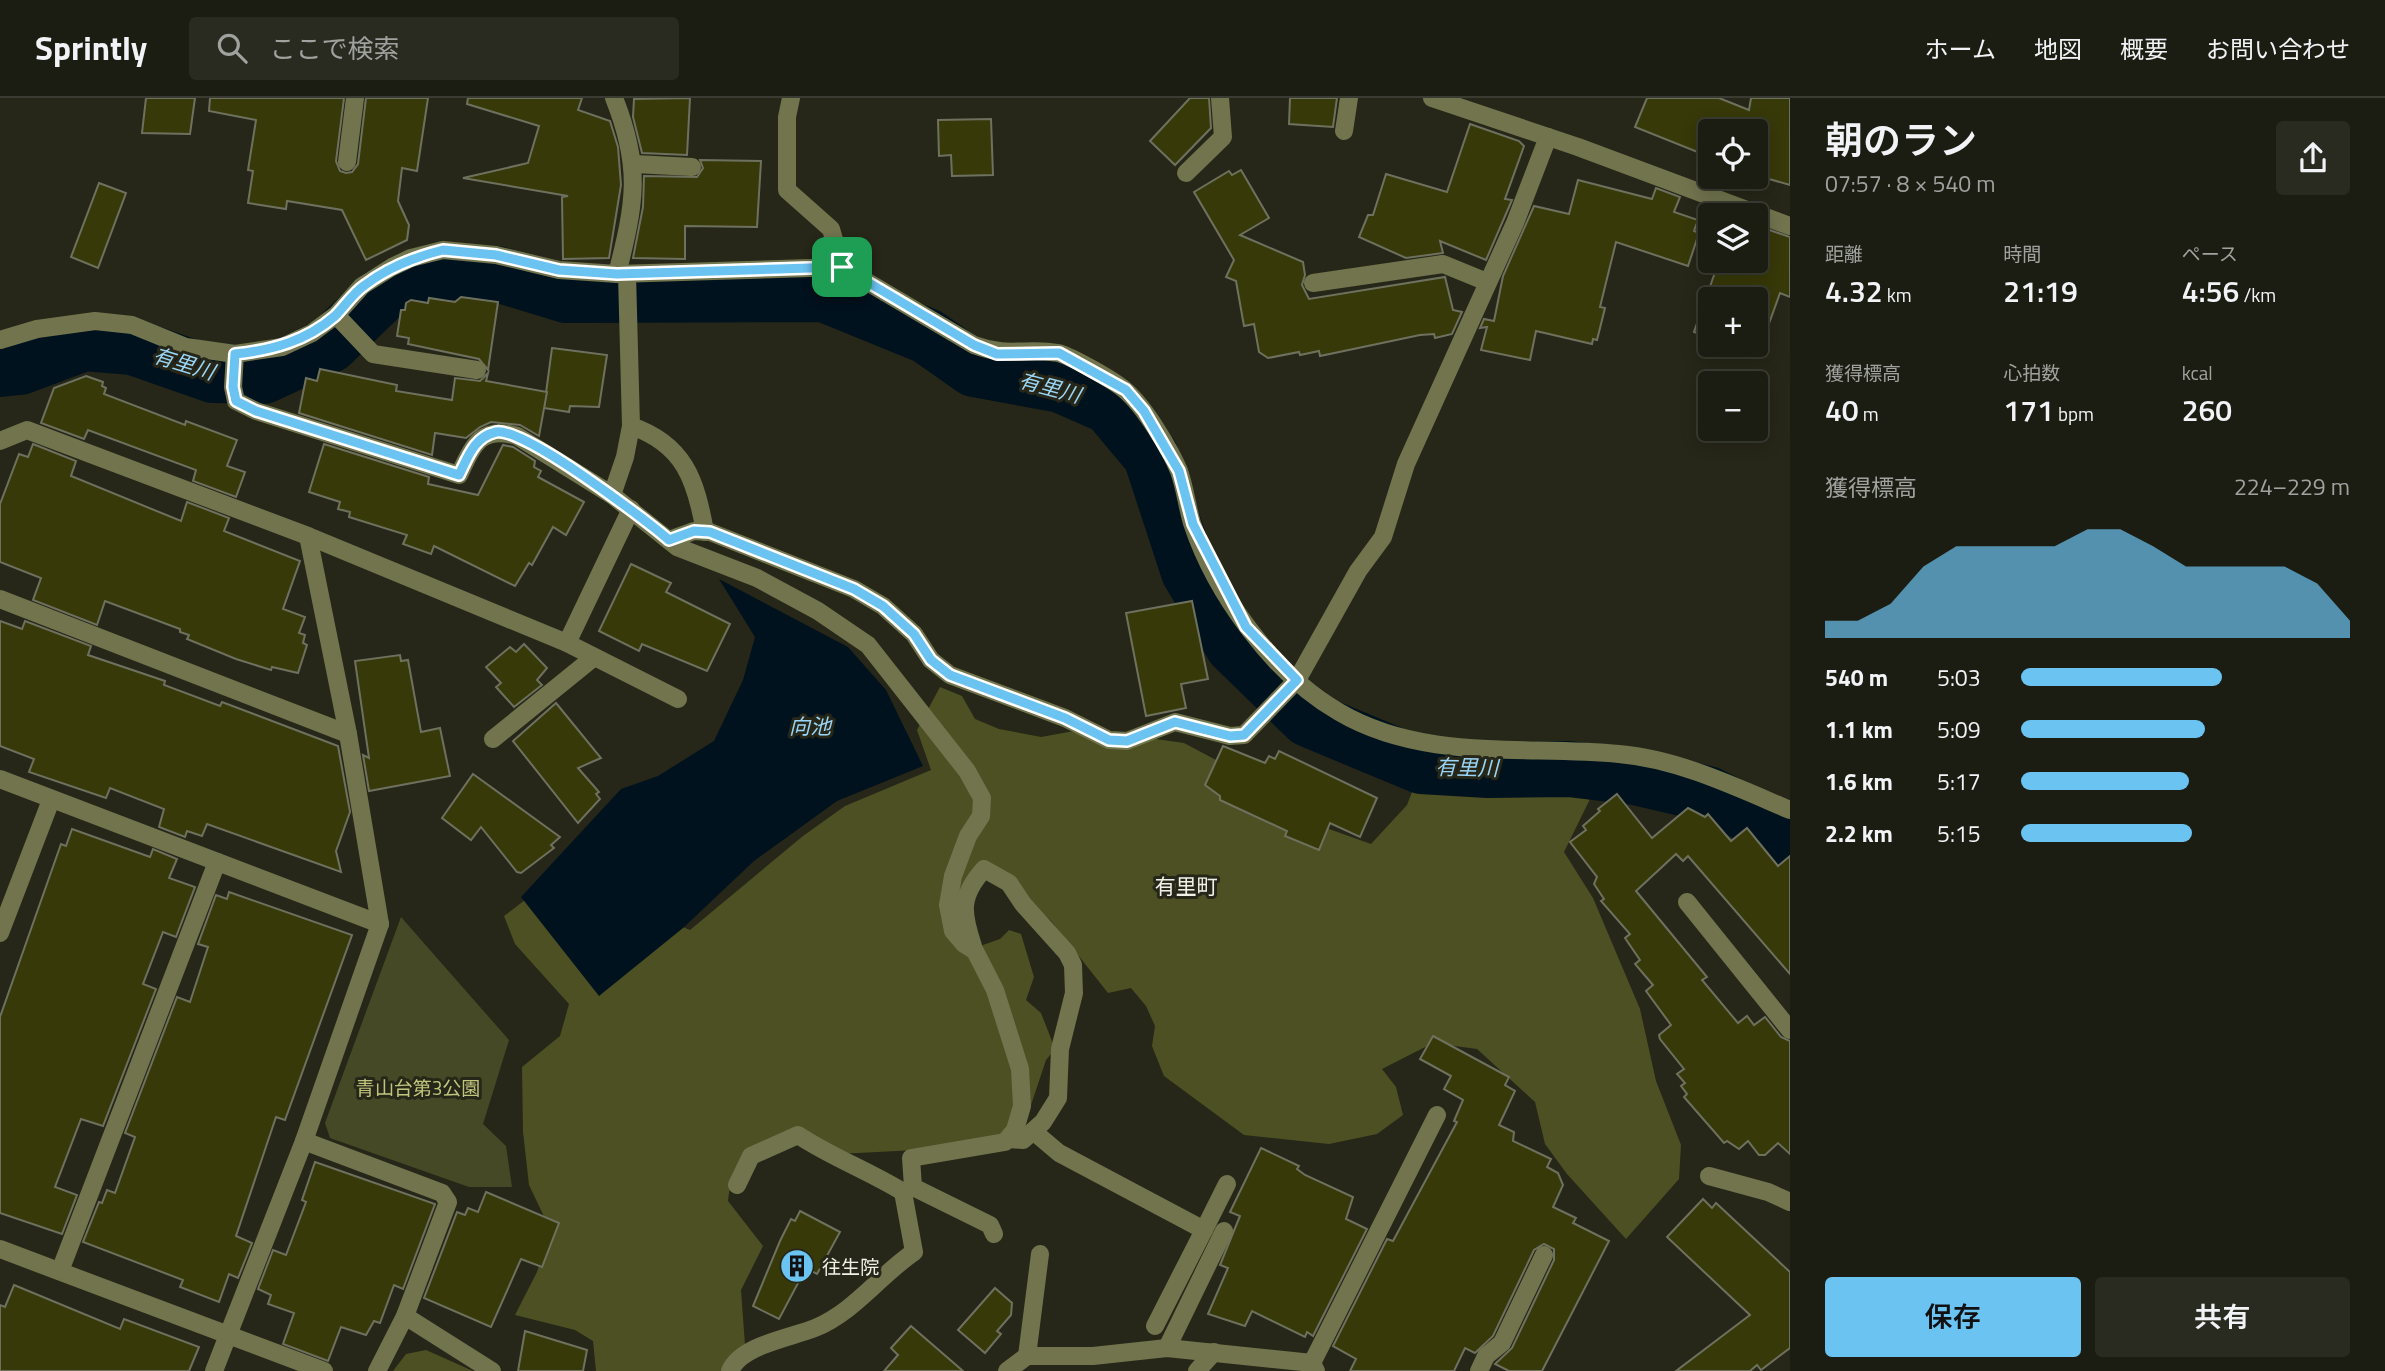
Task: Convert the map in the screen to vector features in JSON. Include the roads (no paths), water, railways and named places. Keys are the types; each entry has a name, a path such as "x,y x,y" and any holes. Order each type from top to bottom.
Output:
{"street":[{"path":"347,162 355,98"},
{"path":"612,495 625,457 631,426 622,274 635,164 614,98"},
{"path":"791,98 787,117 786,190 831,229 842,267"},
{"path":"1186,173 1223,136 1220,98"},
{"path":"1344,131 1349,98"},
{"path":"1432,98 1548,137 1790,226"},
{"path":"669,540 694,531 736,540 854,589 891,613 914,634 931,660 950,675 1065,718 1109,740 1127,741 1175,722 1230,736 1244,735 1297,680 1358,571 1383,537 1406,464 1548,137"},
{"path":"635,164 692,167"},
{"path":"0,340 37,329 95,321 132,325 186,347 235,354 282,346 312,333 336,315 362,286 392,267 411,258 443,250 496,255 559,270 622,274 842,267 974,345 997,354 1059,353 1126,390 1144,411 1179,471 1193,524 1246,627 1297,680 1339,713 1387,733 1444,747 1621,754 1702,773 1790,810"},
{"path":"1313,283 1443,264 1487,282"},
{"path":"336,315 373,354 477,370"},
{"path":"235,354 233,387 236,401 256,411 459,475 472,446 484,436 499,431 542,450 612,495 669,540 701,558 757,578 818,611 868,645 967,771 982,798 981,816 968,836 953,876 948,905 953,931 964,944 975,951"},
{"path":"631,426 664,441 677,452 700,502 705,532"},
{"path":"0,441 27,430 307,536 567,643 678,699"},
{"path":"567,643 631,509"},
{"path":"214,1371 304,1141 380,924 348,734 307,536"},
{"path":"0,599 348,734"},
{"path":"493,738 593,658"},
{"path":"0,779 380,924"},
{"path":"0,933 51,800"},
{"path":"60,1271 217,862"},
{"path":"730,1371 734,1361 747,1353 818,1327 841,1314 914,1252 908,1190 911,1158 1005,1142 1015,1130 1022,1106 1020,1069 995,990 965,925 963,910 975,880 984,869 1009,883 1023,904 1068,953 1073,965 1074,993 1060,1049 1058,1098 1023,1140 1008,1139"},
{"path":"1687,902 1790,1031"},
{"path":"1007,1371 1027,1356 1093,1356 1167,1348 1314,1367 1437,1115"},
{"path":"1033,1131 1059,1153 1204,1230"},
{"path":"737,1185 751,1156 798,1135 813,1147 990,1225 994,1234"},
{"path":"304,1141 442,1193 448,1202 405,1316 377,1371"},
{"path":"1709,1176 1768,1192 1790,1202"},
{"path":"1156,1326 1227,1184"},
{"path":"1167,1348 1224,1230"},
{"path":"0,1249 324,1371"},
{"path":"1027,1356 1040,1254"},
{"path":"1479,1371 1486,1356 1502,1343 1544,1255"},
{"path":"405,1316 492,1371"},
{"path":"1197,1371 1214,1352"}],"water":[{"name":"向池","path":"719,579 848,647 886,690 923,766 837,801 754,861 683,928 599,996 521,897 621,789 658,776 714,741 743,680 755,637"}],"waterway":[{"name":"有里川","path":"0,369 20,367 84,343 133,347 213,375 264,376 330,345 381,296 415,278 452,272 497,274 566,295 824,294 927,336 974,369 1061,385 1109,406 1151,456 1189,572 1233,646 1308,719 1421,766 1488,770 1569,769 1635,777 1708,794 1765,823 1790,841"}],"place":[{"name":"往生院","path":"797,1266"}],"district":[{"name":"有里町","path":"1186,886"}],"park label":[{"name":"青山台第3公園","path":"418,1087"}]}
